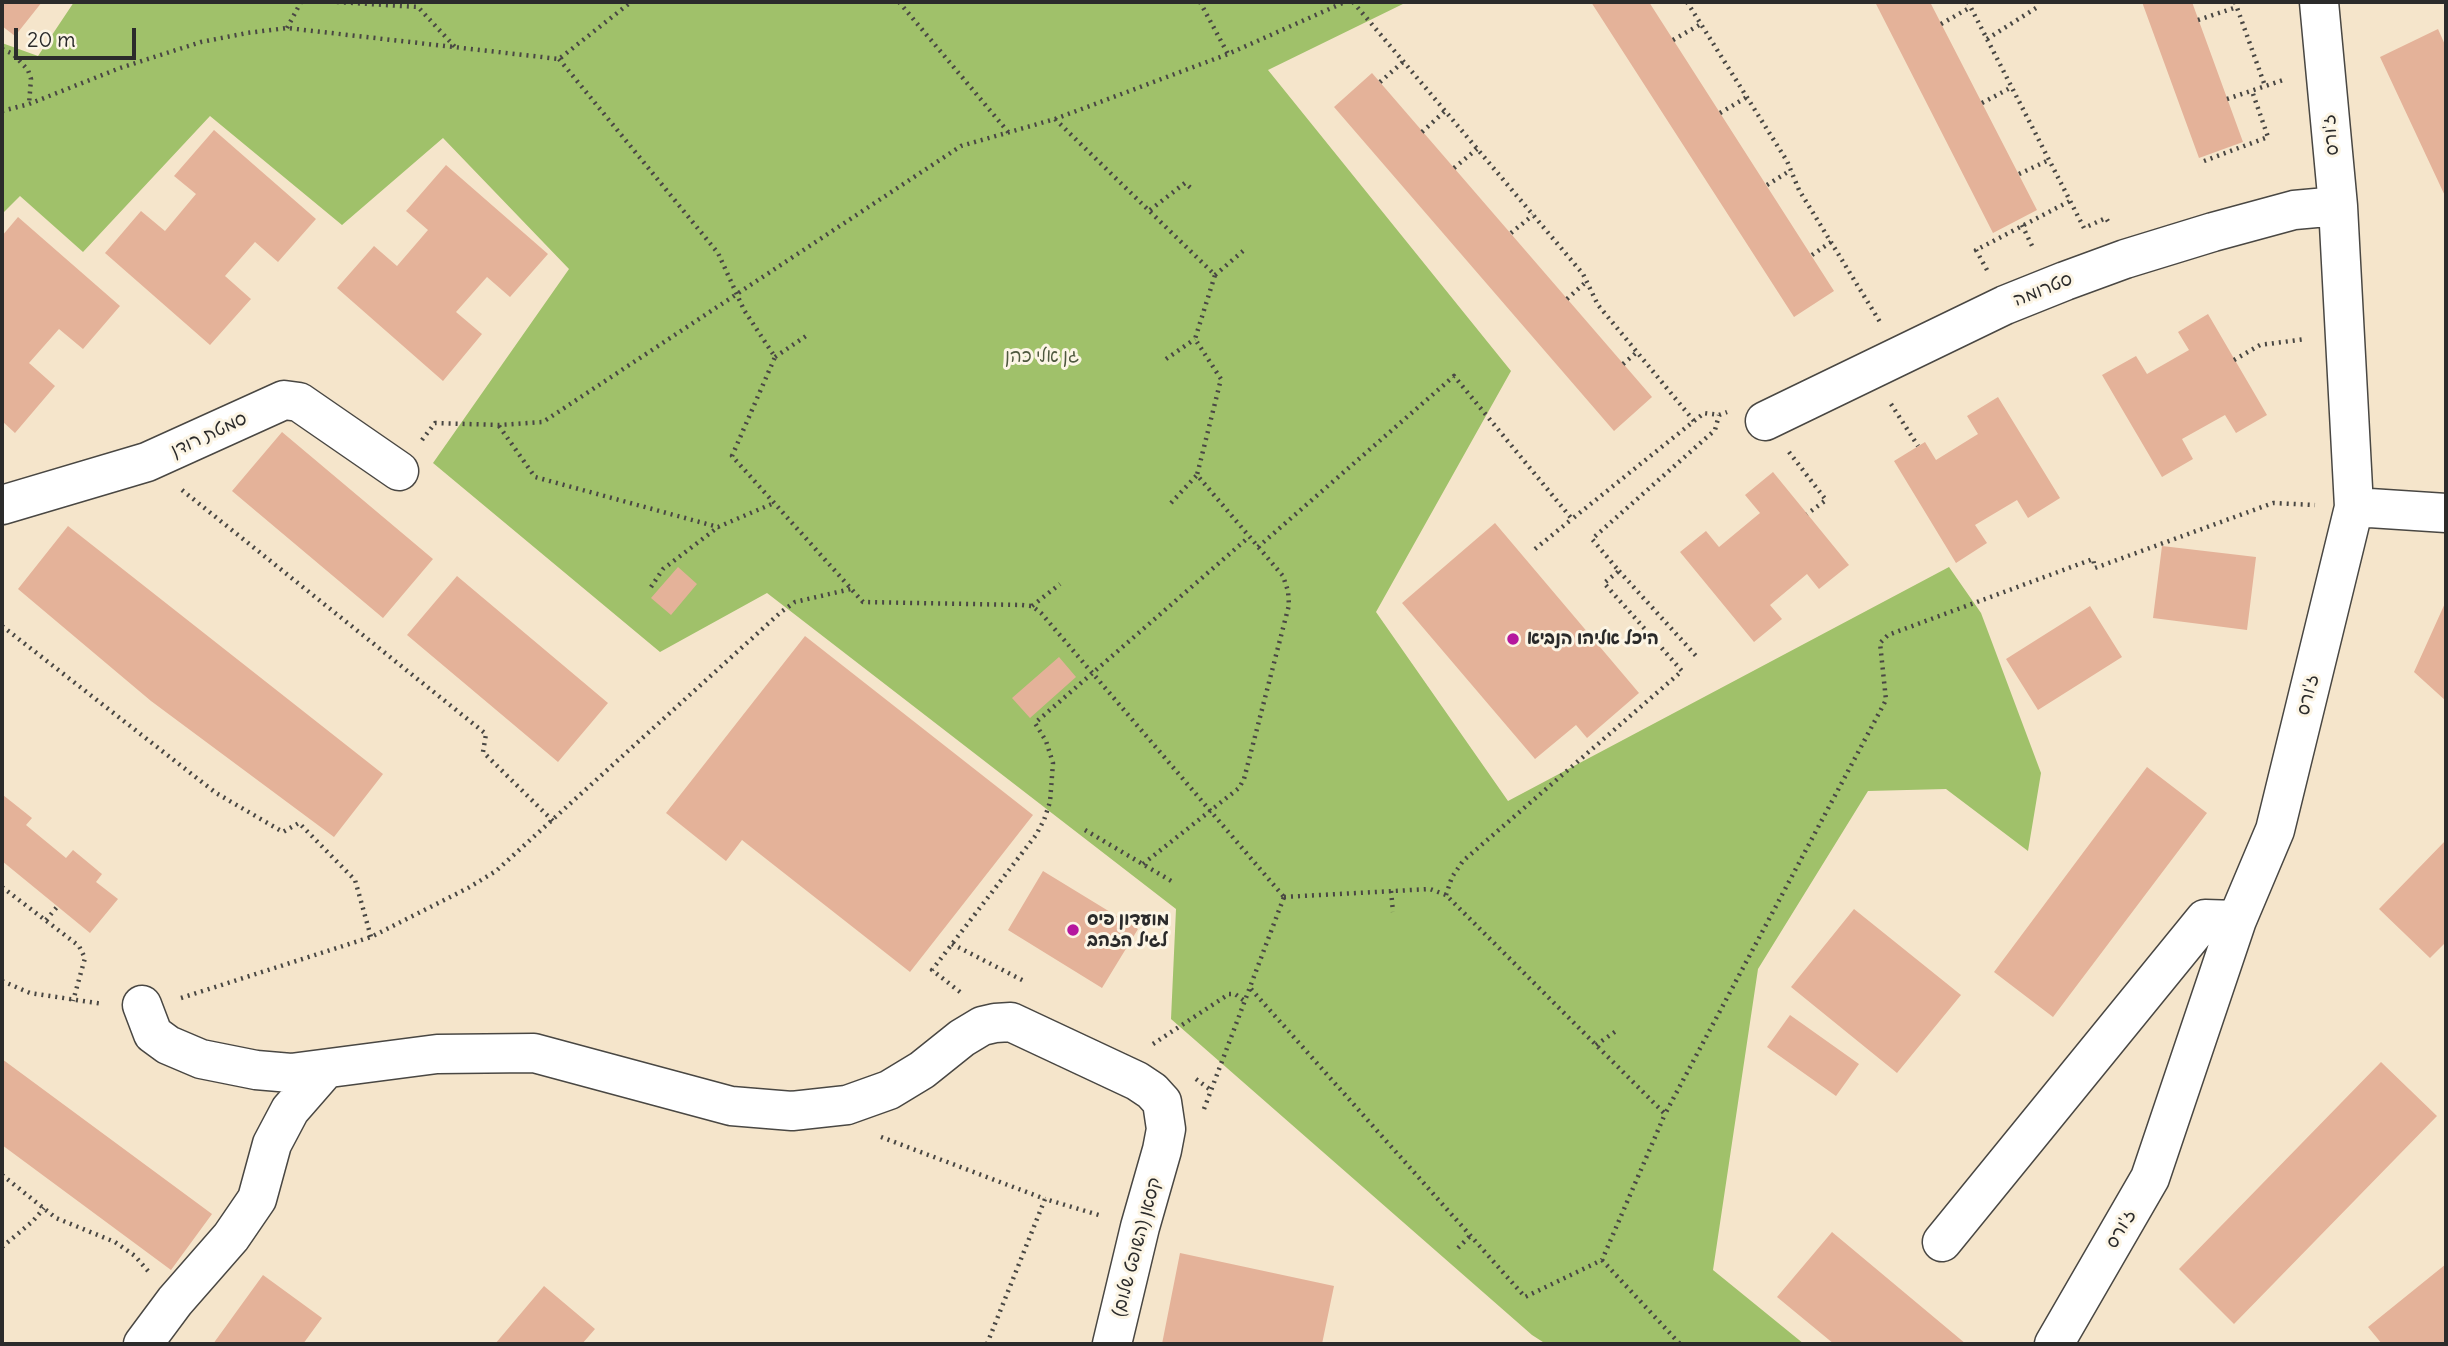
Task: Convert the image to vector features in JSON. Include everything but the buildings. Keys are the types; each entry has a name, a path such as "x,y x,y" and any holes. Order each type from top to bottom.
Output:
{"street":[{"name":"ז'ורס","path":"2054,1344 2150,1178 2237,920 2275,830 2354,507 2338,206 2319,2"},
{"name":"סטרומה","path":"1765,421 2005,305 2065,281 2125,259 2294,210 2338,206"},
{"name":"סמטת רודן","path":"2,505 147,462 284,400 299,402 399,471"},
{"path":"2354,507 2446,513"},
{"path":"1942,1242 2205,919 2237,920"},
{"path":"142,1005 153,1034 168,1045 201,1059 279,1072 324,1071 437,1054 534,1052 731,1106 792,1111 847,1105 889,1090 922,1070 961,1038 975,1013"},
{"name":"קסאן (השופט שלום)","path":"975,1013 995,1023 1011,1022 1028,1028 1137,1081 1162,1102 1166,1129 1162,1150 1112,1344"},
{"path":"143,1344 175,1301 231,1237 257,1199 272,1144 290,1110 324,1071"}],"path":[{"path":"287,28 301,2"},
{"path":"337,2 418,7 455,47"},
{"path":"559,60 631,2"},
{"path":"899,2 1009,132"},
{"path":"1200,2 1228,54"},
{"path":"399,471 435,423 499,425 542,422 961,146 1055,119 1228,54 1345,2"},
{"path":"1353,2 1587,281 1598,305 1694,421"},
{"path":"1687,2 1747,97 1791,170 1799,190 1871,307"},
{"path":"2198,20 2236,4 2265,86"},
{"path":"1941,24 1969,5 2084,228 2096,222"},
{"path":"1987,39 2036,8"},
{"path":"1673,40 1701,24"},
{"path":"2,111 29,104 120,68 201,42 287,28 559,60 718,253 737,294 775,356"},
{"path":"2,49 13,54 28,70 32,79 29,104"},
{"path":"1380,82 1403,62"},
{"path":"2227,99 2285,79 2325,75"},
{"path":"1982,103 2012,87"},
{"path":"2204,161 2269,137 2252,91"},
{"path":"1720,113 1747,97"},
{"path":"1422,132 1445,111"},
{"path":"1055,119 1215,275"},
{"path":"1454,168 1477,149"},
{"path":"2019,174 2049,160"},
{"path":"1767,185 1791,170"},
{"path":"1150,210 1185,183 1192,190"},
{"path":"1982,247 2070,201"},
{"path":"1511,233 1533,215"},
{"path":"2022,225 2035,251"},
{"path":"1812,255 1831,242"},
{"path":"1166,359 1195,339 1215,275 1243,251"},
{"path":"1567,299 1587,281"},
{"path":"2234,360 2260,345 2345,333"},
{"path":"806,336 775,356 732,456 863,602 1032,606 1041,613 1284,897"},
{"path":"1171,503 1197,475 1221,379 1195,339"},
{"path":"1623,364 1637,352"},
{"path":"1258,547 1454,376 1572,519"},
{"path":"1535,549 1704,413 1720,415 1750,402 1826,500 1807,514"},
{"path":"1698,658 1592,539 1716,430 1720,415"},
{"path":"1903,423 1918,446"},
{"path":"499,425 535,477 718,527"},
{"path":"147,462 486,734 483,752 553,821"},
{"path":"1143,864 1239,788 1244,779 1289,605 1283,576 1197,475"},
{"path":"651,587 663,569 718,527 774,503"},
{"path":"1251,989 1525,1297 1602,1260 1665,1114 1886,700 1880,643 1888,635 2093,559 2095,568 2273,503 2354,507"},
{"path":"975,1013 932,971 1036,835 1044,820 1050,802 1053,763 1046,741 1035,723 1249,537"},
{"path":"1446,895 1452,877 1463,861 1682,671 1604,583 1619,570"},
{"path":"1032,606 1060,584"},
{"path":"2,981 30,993 73,1001 122,1006 142,1005 180,998 371,937 496,871 781,612 795,602 851,589"},
{"path":"2,626 216,793 283,832 299,823 355,880 371,937"},
{"path":"1085,830 1173,882"},
{"path":"2,887 79,946 85,958 73,1001"},
{"path":"1284,897 1430,889 1446,895 1665,1114"},
{"path":"1391,891 1393,912"},
{"path":"1203,1112 1284,897"},
{"path":"46,920 57,906"},
{"path":"1149,1046 1229,994 1235,994 1246,1002"},
{"path":"1596,1045 1619,1029"},
{"path":"847,1105 854,1121 865,1131 1045,1199 1080,1209"},
{"path":"2,1175 56,1218 70,1226 91,1231 135,1255 175,1301"},
{"path":"987,1344 1045,1199"},
{"path":"2,1247 44,1208"},
{"path":"1458,1248 1470,1236"},
{"path":"1602,1260 1680,1344"}],"green space":[{"name":"גן אלי כהן","path":"74,2 1407,2 1268,70 1511,371 1376,612 1508,801 1949,567 1981,613 2041,773 2028,851 1946,789 1868,791 1758,969 1713,1270 1804,1344 1546,1344 1532,1335 1171,1019 1176,909 767,593 660,652 433,463 569,269 443,138 342,225 210,116 83,252 20,196 2,214 2,43 38,56"}],"place":[{"name":"היכל אליהו הנביא","path":"1513,639"},
{"name":"מועדון פיס לגיל הזהב","path":"1073,930"}]}
